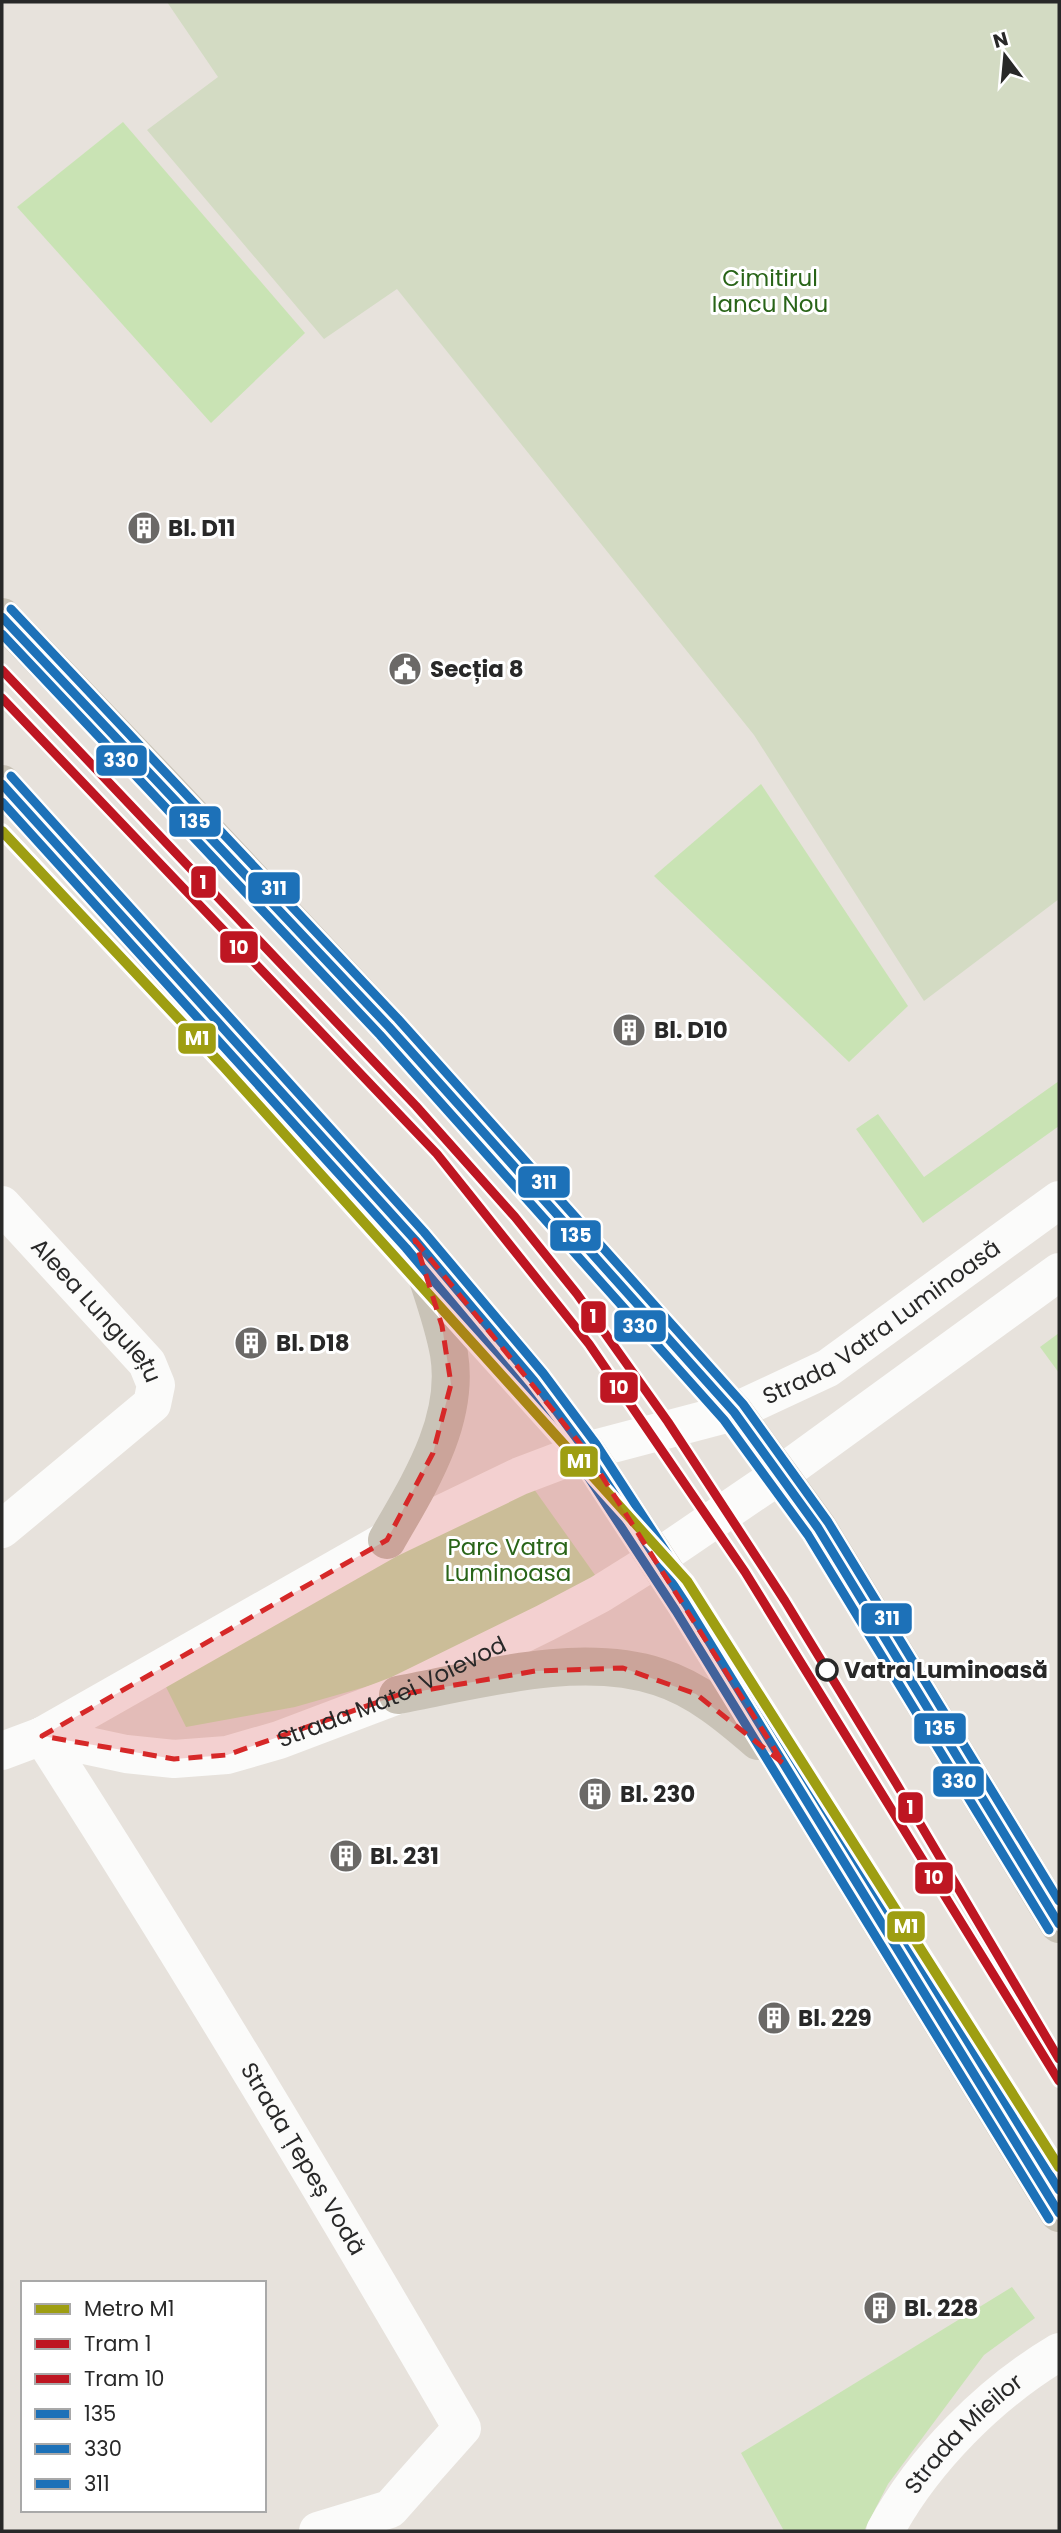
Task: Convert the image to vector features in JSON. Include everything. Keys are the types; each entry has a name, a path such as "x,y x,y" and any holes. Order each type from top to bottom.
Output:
{"main road":[{"path":"2,617 388,1027 734,1412 781,1474 825,1540 1059,1924"},
{"path":"2,784 415,1240 534,1381 586,1451 784,1764 1059,2213"},
{"path":"387,1540 433,1453 447,1414 451,1384 449,1355 442,1326 415,1240"},
{"path":"398,1695 535,1671 578,1667 623,1668 661,1677 696,1695 727,1714 784,1764"}],"street":[{"name":"Strada Vatra Luminoasă","path":"586,1451 734,1412 828,1367 1059,1200"},
{"name":"Aleea Lungulețu","path":"2,1205 147,1363 156,1385 152,1404 2,1529"},
{"path":"781,1474 1059,1272"},
{"path":"2,1751 42,1736 387,1540 520,1475 586,1451"},
{"name":"Strada Matei Voievod","path":"42,1736 126,1754 174,1759 227,1755 279,1740 398,1695 600,1594 781,1474"},
{"name":"Strada Țepeș Vodă","path":"42,1736 253,2072 462,2428 396,2520 318,2531"},
{"name":"Strada Mieilor","path":"885,2531 923,2474 960,2430 998,2395 1059,2352"}],"highlighted area":[{"path":"415,1240 586,1451 784,1764 696,1694 623,1668 535,1671 398,1695 227,1755 174,1759 42,1736 387,1540 433,1453 451,1384 442,1326"}],"green space":[{"name":"Cimitirul Iancu Nou","path":"167,2 1059,2 1059,899 924,1001 754,735 397,289 324,339 147,130 218,77"},
{"path":"123,122 305,333 211,423 17,207"},
{"path":"761,784 908,1006 849,1062 654,876"},
{"path":"1059,1081 1059,1126 923,1223 856,1129 878,1114 924,1177"},
{"path":"1059,1333 1059,1373 1040,1347"},
{"name":"Parc Vatra Luminoasa","path":"529,1482 600,1582 400,1677 295,1707 186,1727 163,1681"},
{"path":"1012,2287 1035,2318 984,2355 888,2484 864,2531 784,2531 741,2453"}],"metro line":[{"name":"M1","path":"2,831 224,1067 687,1581 1059,2167"}],"tram line":[{"name":"1","path":"2,670 416,1106 515,1217 577,1294 668,1422 785,1601 1059,2059"},
{"name":"10","path":"2,698 437,1154 589,1344 745,1572 1059,2081"}],"transit line":[{"name":"311","path":"11,609 398,1019 743,1404 828,1522 1059,1901"},
{"name":"135","path":"2,617 389,1027 734,1412 818,1528 1059,1924"},
{"name":"330","path":"2,634 380,1035 724,1420 808,1535 1049,1930"},
{"name":"311","path":"11,776 424,1232 543,1373 596,1444 696,1598 1059,2190"},
{"name":"135","path":"2,784 415,1240 534,1381 586,1451 686,1604 1059,2213"},
{"name":"330","path":"2,802 406,1248 524,1389 576,1458 676,1611 1049,2219"}],"place":[{"name":"Bl. D11","path":"144,528"},
{"name":"Secția 8","path":"405,669"},
{"name":"Bl. D10","path":"629,1030"},
{"name":"Bl. D18","path":"251,1343"},
{"name":"Vatra Luminoasă","path":"827,1670"},
{"name":"Bl. 230","path":"595,1794"},
{"name":"Bl. 231","path":"346,1856"},
{"name":"Bl. 229","path":"774,2018"},
{"name":"Bl. 228","path":"880,2308"}]}
